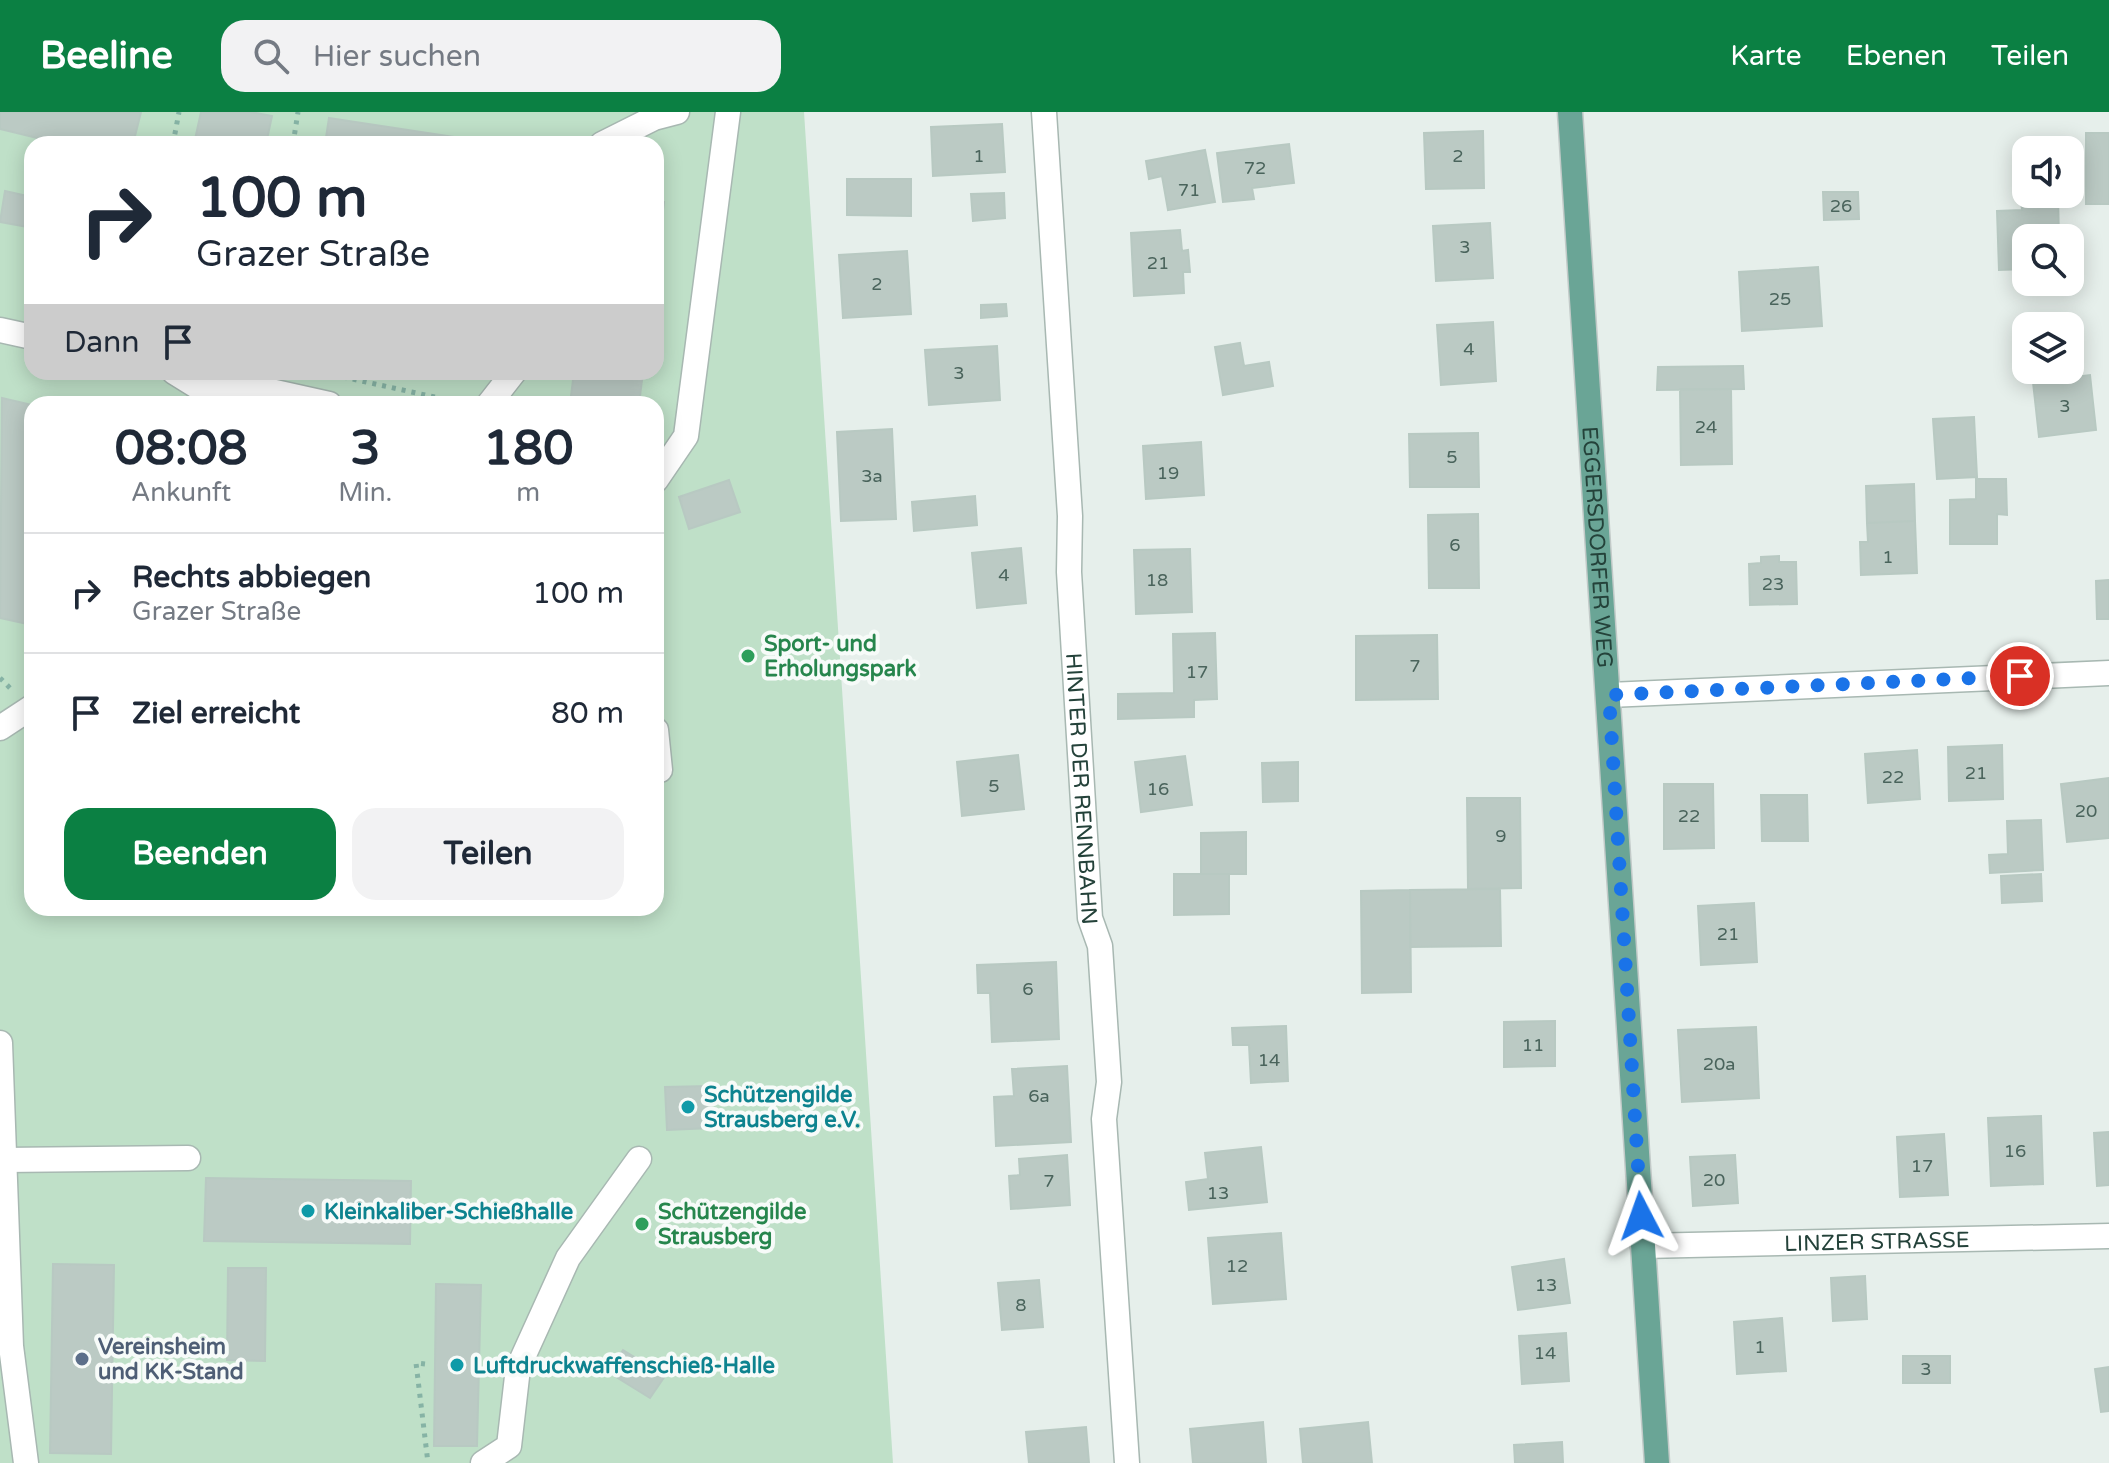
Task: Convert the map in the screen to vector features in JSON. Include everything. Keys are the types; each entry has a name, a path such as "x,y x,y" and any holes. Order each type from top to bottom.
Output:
{"main road":[{"name":"EGGERSDORFER WEG","path":"1570,112 1657,1463"}],"street":[{"path":"618,136 654,118 677,112"},
{"path":"664,468 686,436 728,112"},
{"name":"HINTER DER RENNBAHN","path":"1044,112 1062,358 1070,516 1069,572 1090,918 1100,946 1109,1082 1104,1119 1127,1463"},
{"path":"0,330 24,335"},
{"path":"184,380 203,396"},
{"path":"495,396 508,380"},
{"path":"208,396 248,386 293,396"},
{"path":"1609,695 2109,673"},
{"path":"0,728 24,712"},
{"path":"0,1043 11,1346 26,1463"},
{"path":"4,1160 188,1158"},
{"path":"483,1463 509,1446 518,1368 568,1258 639,1159"},
{"name":"LINZER STRASSE","path":"1643,1246 2109,1236"}],"path":[{"path":"174,136 179,112"},
{"path":"294,136 298,112"},
{"path":"354,380 429,396"},
{"path":"425,1364 416,1363 428,1463"}],"green space":[{"name":"Sport- und Erholungspark","path":"0,112 804,112 893,1463 0,1463"}],"building":[{"path":"0,112 141,112 135,136 29,136 0,129"},
{"path":"201,112 251,112 272,116 268,136 196,136"},
{"path":"329,118 447,136 326,136"},
{"path":"1002,124 1005,172 933,176 931,127"},
{"path":"1483,131 1484,188 1426,189 1424,133"},
{"path":"2086,133 2109,133 2109,204 2086,204"},
{"path":"1289,144 1294,183 1252,188 1254,199 1223,202 1217,153"},
{"path":"1205,150 1215,202 1168,210 1162,176 1149,179 1146,161"},
{"path":"847,179 911,179 911,216 847,215"},
{"path":"5,191 24,195 24,226 0,222"},
{"path":"1823,192 1858,192 1859,219 1824,220"},
{"path":"1004,193 1005,218 973,221 971,194"},
{"path":"2058,208 2059,224 2012,224 2012,270 1999,270 1997,211"},
{"path":"1490,223 1493,278 1436,281 1433,226"},
{"path":"1180,230 1182,251 1188,250 1190,272 1183,272 1184,293 1134,296 1131,233"},
{"path":"907,251 911,314 843,318 839,255"},
{"path":"1818,267 1822,326 1742,331 1739,272"},
{"path":"1006,304 1007,316 981,318 981,305"},
{"path":"1493,322 1496,381 1441,385 1437,325"},
{"path":"1240,343 1244,366 1269,362 1273,386 1223,395 1215,347"},
{"path":"997,346 1000,400 929,405 925,350"},
{"path":"1743,366 1744,389 1657,390 1658,367"},
{"path":"2090,375 2096,430 2039,437 2033,384 2084,384 2084,376"},
{"path":"573,380 642,380 640,396 571,396"},
{"path":"1680,389 1731,389 1732,464 1681,465"},
{"path":"2,398 24,403 24,623 0,618"},
{"path":"1974,417 1977,477 1937,479 1933,419"},
{"path":"892,429 896,519 841,521 837,432"},
{"path":"1478,433 1479,487 1410,487 1409,434"},
{"path":"1201,442 1204,495 1146,499 1143,446"},
{"path":"1976,479 2006,479 2007,515 1997,514 1997,544 1950,544 1950,500 1976,499"},
{"path":"729,480 740,512 689,529 679,497"},
{"path":"1914,484 1915,521 1867,523 1866,486"},
{"path":"975,496 977,525 914,531 912,502"},
{"path":"1478,514 1479,588 1429,588 1428,515"},
{"path":"1915,521 1917,573 1861,575 1860,542 1868,542 1867,523"},
{"path":"1021,548 1026,603 977,608 972,553"},
{"path":"1190,549 1192,612 1136,614 1134,550"},
{"path":"1779,556 1779,562 1796,562 1797,604 1750,605 1749,564 1761,563 1761,557"},
{"path":"2109,580 2109,619 2097,619 2096,581"},
{"path":"1215,633 1217,699 1194,700 1194,717 1118,719 1118,694 1174,693 1173,634"},
{"path":"1437,635 1438,699 1356,700 1356,636"},
{"path":"2002,745 2003,799 1949,801 1948,747"},
{"path":"1917,750 1920,799 1868,803 1865,754"},
{"path":"1018,755 1024,809 962,816 957,762"},
{"path":"1185,756 1192,805 1141,812 1135,762"},
{"path":"1298,762 1298,801 1263,802 1262,763"},
{"path":"2109,778 2109,838 2067,842 2061,784"},
{"path":"1664,784 1713,784 1714,848 1664,849"},
{"path":"1761,795 1807,795 1808,841 1762,841"},
{"path":"1467,798 1520,798 1521,888 1468,889"},
{"path":"2041,820 2043,870 1990,873 1989,855 2008,854 2007,821"},
{"path":"1246,832 1246,874 1201,874 1201,833"},
{"path":"1174,874 1229,874 1229,914 1174,915"},
{"path":"2041,874 2042,901 2002,903 2001,876"},
{"path":"1500,889 1501,946 1410,947 1410,890"},
{"path":"1410,890 1411,992 1362,993 1361,891"},
{"path":"1754,903 1757,962 1701,965 1698,906"},
{"path":"1056,962 1059,1039 992,1042 990,993 978,993 977,965"},
{"path":"1555,1021 1555,1066 1504,1067 1504,1022"},
{"path":"1286,1026 1288,1081 1251,1083 1249,1045 1233,1045 1232,1028"},
{"path":"1756,1027 1759,1098 1682,1102 1678,1030"},
{"path":"1067,1066 1071,1142 996,1146 994,1097 1014,1096 1012,1069"},
{"name":"Schützengilde Strausberg e.V.","path":"709,1086 712,1128 667,1130 665,1087"},
{"path":"2041,1116 2043,1184 1991,1186 1988,1118"},
{"path":"2109,1132 2109,1185 2097,1186 2094,1133"},
{"path":"1944,1134 1948,1195 1900,1197 1897,1137"},
{"path":"1261,1147 1267,1202 1189,1210 1186,1182 1208,1179 1205,1153"},
{"path":"1067,1155 1070,1205 1011,1209 1009,1176 1020,1175 1019,1159"},
{"path":"1735,1155 1738,1203 1693,1206 1690,1157"},
{"name":"Kleinkaliber-Schießhalle","path":"206,1178 411,1181 410,1244 204,1241"},
{"path":"1281,1233 1286,1299 1213,1304 1208,1238"},
{"path":"1564,1259 1570,1303 1518,1310 1512,1267"},
{"name":"Vereinsheim und KK-Stand","path":"53,1264 114,1265 111,1454 50,1453"},
{"path":"228,1268 266,1268 265,1361 227,1360"},
{"path":"1865,1276 1867,1319 1833,1321 1831,1278"},
{"path":"1039,1280 1043,1327 1002,1330 998,1283"},
{"name":"Luftdruckwaffenschieß-Halle","path":"436,1284 481,1285 477,1446 434,1446"},
{"path":"1782,1318 1786,1371 1737,1374 1734,1322"},
{"path":"1566,1333 1569,1381 1522,1384 1519,1336"},
{"path":"623,1350 665,1376 650,1398 608,1372"},
{"path":"1903,1356 1950,1356 1950,1383 1903,1383"},
{"path":"2109,1367 2109,1411 2101,1412 2095,1369"},
{"path":"1263,1422 1266,1463 1193,1463 1190,1429"},
{"path":"1368,1422 1372,1463 1303,1463 1300,1429"},
{"path":"1086,1427 1089,1463 1029,1463 1026,1432"},
{"path":"1562,1442 1563,1463 1515,1463 1514,1445"}],"place":[{"name":"Sport- und Erholungspark","path":"748,656"},
{"name":"Schützengilde Strausberg e.V.","path":"688,1107"},
{"name":"Kleinkaliber-Schießhalle","path":"308,1211"},
{"name":"Schützengilde Strausberg","path":"642,1224"},
{"name":"Vereinsheim und KK-Stand","path":"82,1359"},
{"name":"Luftdruckwaffenschieß-Halle","path":"457,1365"}],"route":[{"path":"1641,1216 1609,695 2020,676"}]}
